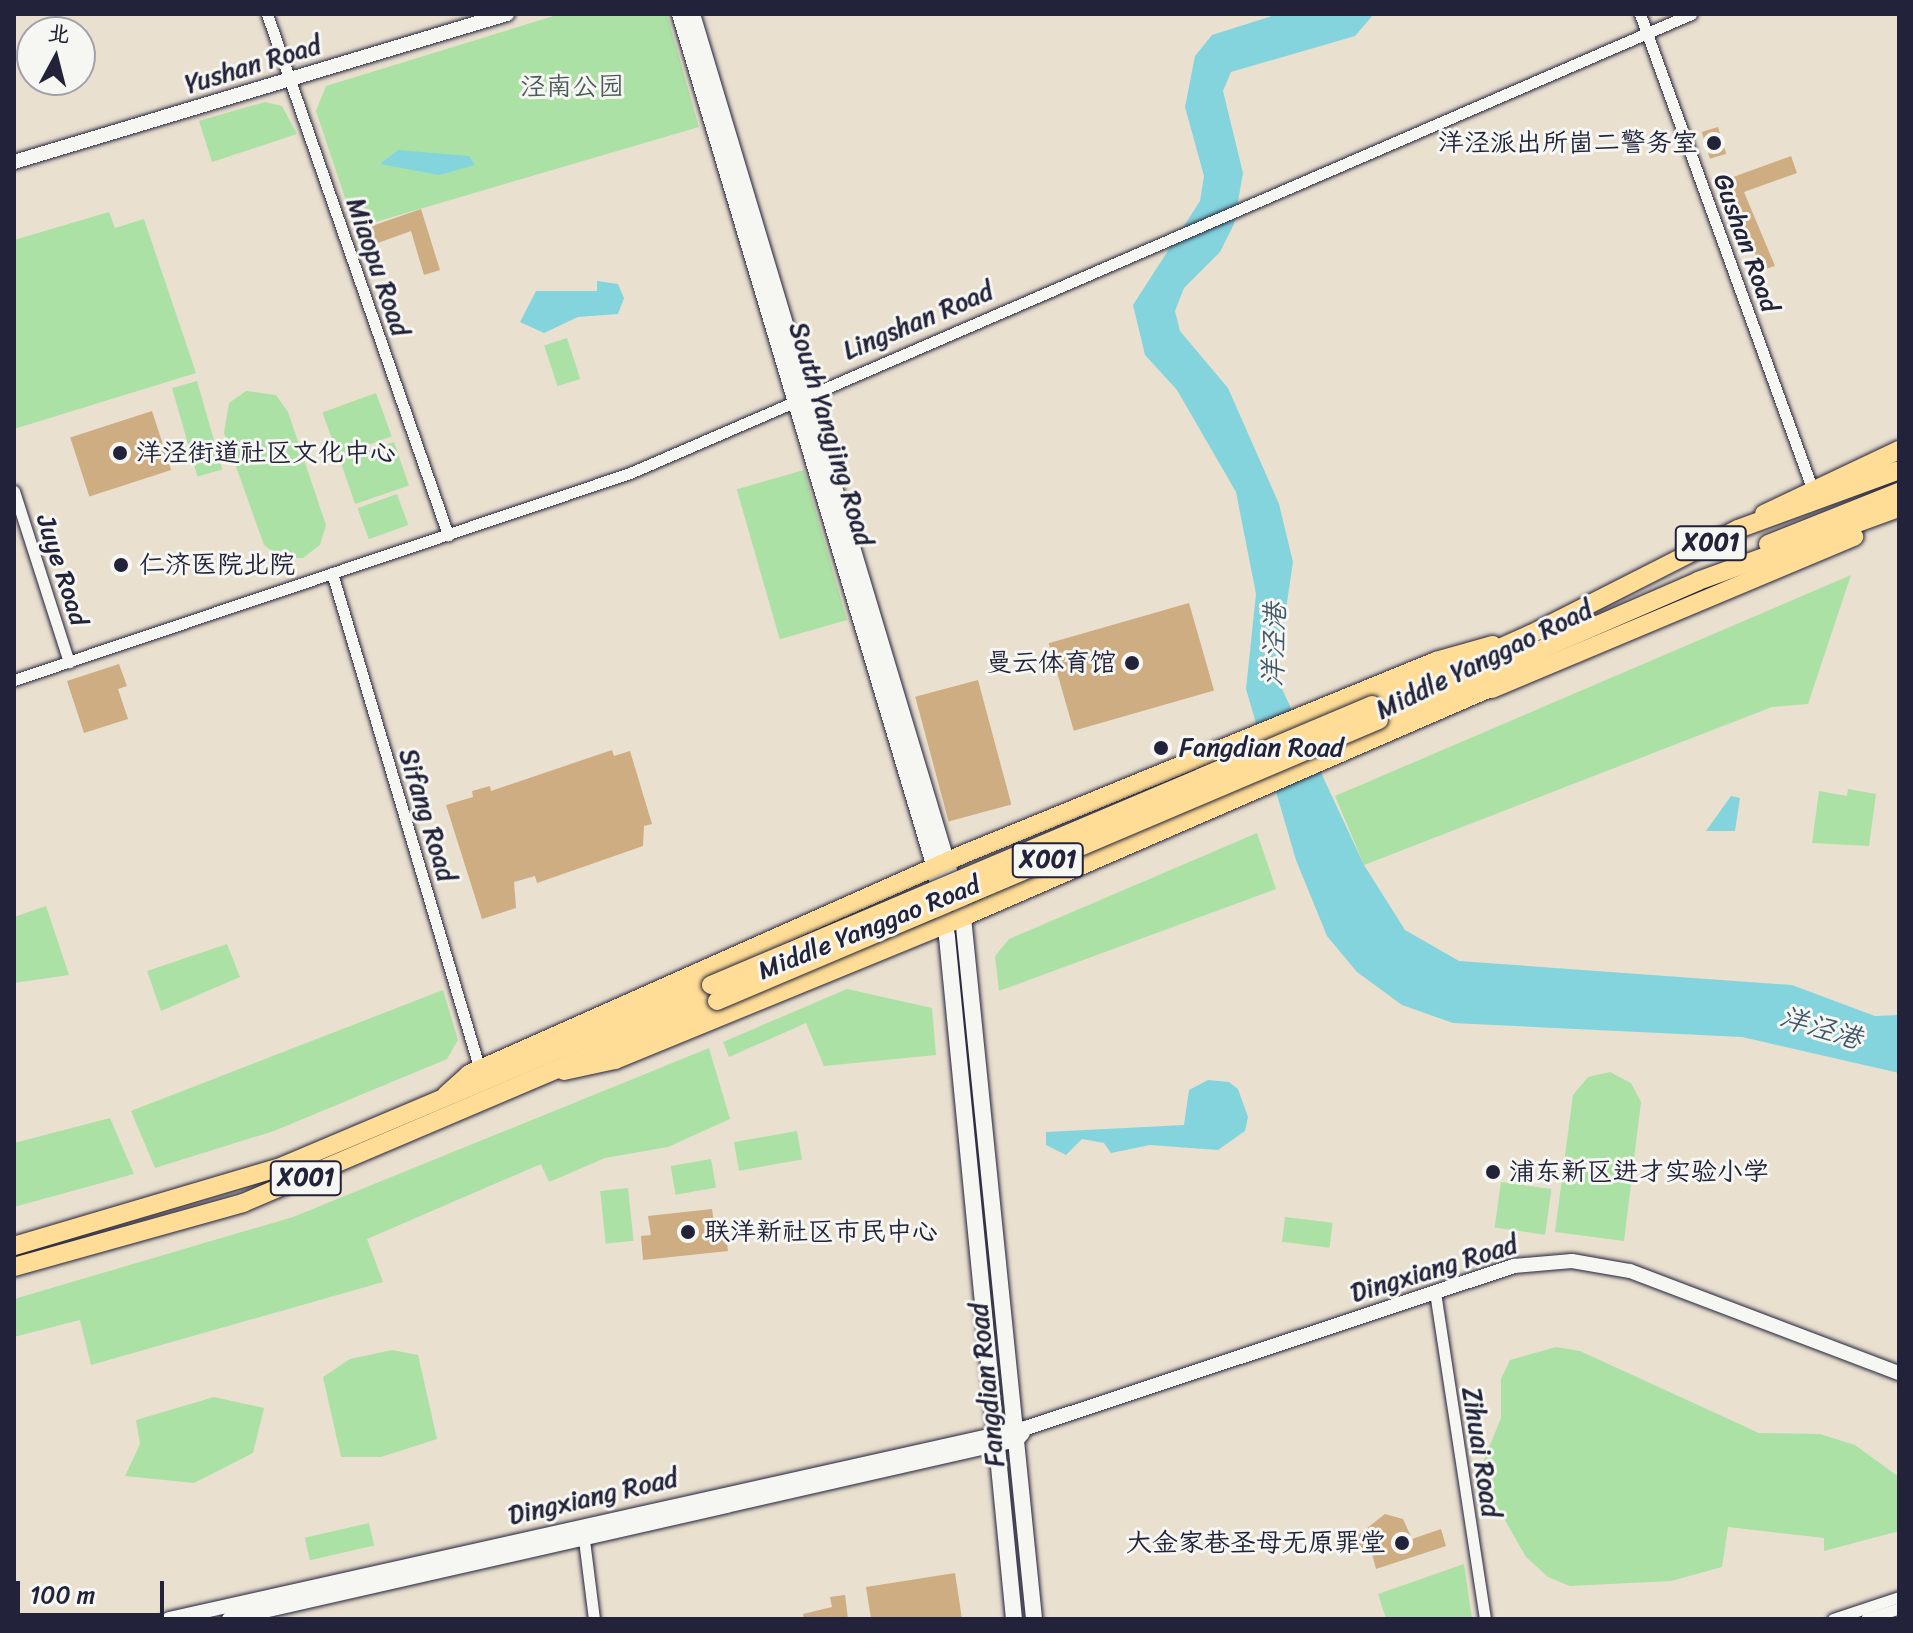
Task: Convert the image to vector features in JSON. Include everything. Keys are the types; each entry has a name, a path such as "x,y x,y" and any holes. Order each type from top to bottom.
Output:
{"main road":[{"name":"South Yangjing Road","path":"680,14 802,395"},
{"name":"South Yangjing Road","path":"692,14 802,395 943,864"},
{"path":"1738,529 1812,488 1899,450"},
{"name":"Middle Yanggao Road","path":"1375,712 1738,529 1899,470"},
{"path":"1698,581 1790,534 1899,492"},
{"name":"Middle Yanggao Road","path":"14,1246 224,1187 714,993 1375,712 1698,581 1899,508"},
{"path":"1492,689 1733,585 1899,520"},
{"name":"Middle Yanggao Road","path":"550,1074 615,1060 1257,792 1492,689 1770,555"},
{"name":"Middle Yanggao Road","path":"441,1100 480,1070 943,864 1436,661 1531,634"},
{"name":"Fangdian Road","path":"943,864 1014,1619"},
{"name":"Fangdian Road","path":"948,923 1021,1431 1034,1619"},
{"name":"Middle Yanggao Road","path":"14,1267 243,1203 550,1074 714,993"},
{"name":"Middle Yanggao Road","path":"14,1238 53,1237"},
{"name":"Middle Yanggao Road","path":"14,1278 53,1257"}],"street":[{"name":"Miaopu Road","path":"267,14 448,535"},
{"name":"Yushan Road","path":"14,162 507,14"},
{"name":"Gushan Road","path":"1640,14 1812,488"},
{"name":"Lingshan Road","path":"14,680 630,473 1093,269 1691,14"},
{"name":"Juye Road","path":"14,491 69,662"},
{"name":"Sifang Road","path":"332,573 480,1070"},
{"name":"Dingxiang Road","path":"169,1619 583,1531 995,1438 1514,1266 1601,1264 1851,1350 1899,1373"},
{"name":"Zihuai Road","path":"1435,1292 1485,1619"},
{"name":"Dingxiang Road","path":"229,1619 583,1531"},
{"path":"583,1531 594,1619"},
{"path":"1833,1619 1899,1597"},
{"path":"1866,1619 1899,1608"}],"green space":[{"name":"泾南公园","path":"560,14 667,14 699,127 355,228 316,111 326,86"},
{"path":"265,102 282,106 297,134 212,162 199,121"},
{"path":"109,212 115,228 144,219 196,373 14,429 14,240"},
{"path":"567,338 580,379 557,386 544,345"},
{"path":"197,381 222,469 197,477 172,388"},
{"path":"246,391 276,395 288,412 326,525 320,545 303,558 281,558 264,545 224,433 229,403"},
{"path":"376,393 392,436 338,456 322,412"},
{"path":"394,442 409,485 355,504 340,461"},
{"path":"804,470 847,620 780,639 737,489"},
{"path":"397,494 408,525 369,539 358,508"},
{"path":"1851,575 1808,704 1772,707 1364,865 1335,796"},
{"path":"1848,789 1876,794 1869,846 1812,843 1819,791 1847,796"},
{"path":"1257,833 1276,889 999,991 995,956 1009,939"},
{"path":"46,906 69,975 14,983 14,917"},
{"path":"227,944 240,977 161,1011 147,971"},
{"path":"847,989 932,1008 936,1055 824,1066 806,1023 729,1057 723,1042"},
{"path":"443,990 458,1040 447,1059 274,1131 155,1168 131,1111"},
{"path":"709,1048 730,1119 668,1147 605,1158 549,1182 541,1164 367,1239 383,1282 91,1365 80,1320 14,1337 14,1299 293,1217"},
{"path":"1610,1072 1631,1083 1641,1102 1624,1241 1555,1232 1573,1095 1588,1077"},
{"path":"110,1118 134,1174 14,1207 14,1143"},
{"path":"797,1131 802,1160 739,1171 734,1142"},
{"path":"711,1159 716,1188 676,1195 671,1166"},
{"path":"1501,1182 1552,1189 1545,1235 1495,1228"},
{"path":"628,1188 634,1241 606,1244 600,1191"},
{"path":"1285,1217 1333,1223 1330,1248 1282,1242"},
{"path":"1556,1347 1580,1351 1759,1433 1820,1434 1855,1445 1899,1477 1899,1531 1824,1551 1824,1538 1728,1527 1722,1567 1671,1581 1570,1586 1548,1577 1526,1557 1486,1487 1481,1467 1501,1418 1501,1379 1510,1360"},
{"path":"392,1350 418,1355 437,1439 381,1457 341,1457 323,1377 350,1359"},
{"path":"214,1397 264,1408 253,1453 194,1483 125,1476 140,1444 136,1420"},
{"path":"369,1523 374,1545 310,1560 305,1538"},
{"path":"1464,1564 1472,1619 1386,1619 1378,1594"}],"water":[{"name":"洋泾港","path":"1278,14 1374,14 1355,36 1231,72 1223,91 1243,173 1234,224 1220,252 1184,288 1175,311 1180,331 1228,388 1279,504 1293,562 1276,676 1364,865 1405,930 1459,961 1792,985 1875,1016 1899,1015 1899,1073 1742,1037 1453,1023 1402,1005 1357,972 1327,936 1296,860 1246,689 1256,594 1236,492 1177,390 1145,355 1133,305 1200,201 1204,176 1185,107 1195,56 1212,35"},
{"path":"398,150 469,156 475,165 439,175 380,164"},
{"path":"597,281 618,284 624,298 618,314 578,317 544,333 520,322 536,291 597,291"},
{"path":"1731,796 1740,798 1735,831 1706,831"},
{"path":"1208,1080 1229,1082 1238,1089 1248,1117 1245,1131 1218,1150 1150,1145 1111,1153 1104,1143 1082,1139 1066,1155 1046,1145 1046,1132 1184,1125 1189,1090"}],"building":[{"name":"洋泾派出所崮二警务室","path":"1718,127 1726,154 1710,159 1702,132"},
{"path":"1791,156 1797,173 1744,192 1775,266 1762,270 1725,180"},
{"path":"421,209 440,270 424,275 411,231 375,244 369,227"},
{"name":"洋泾街道社区文化中心","path":"152,411 171,470 89,497 70,438"},
{"name":"曼云体育馆","path":"1189,603 1214,690 1074,731 1049,643"},
{"path":"119,664 127,686 118,689 128,719 84,733 67,681"},
{"path":"978,680 1011,805 949,821 915,697"},
{"path":"612,750 614,756 630,751 652,824 644,826 643,846 537,883 535,876 514,882 516,908 482,919 446,805 473,797 472,791 490,786 491,791"},
{"name":"联洋新社区市民中心","path":"712,1209 715,1230 725,1229 728,1251 643,1260 641,1236 651,1235 648,1216"},
{"name":"大金家巷圣母无原罪堂","path":"1385,1514 1403,1519 1412,1539 1441,1529 1446,1546 1376,1569 1371,1550 1361,1554 1357,1536"},
{"path":"955,1573 962,1619 871,1619 866,1587"},
{"path":"845,1595 848,1619 804,1619 803,1614 832,1607 830,1597"}],"place":[{"name":"洋泾派出所崮二警务室","path":"1714,143"},
{"name":"洋泾街道社区文化中心","path":"120,453"},
{"name":"仁济医院北院","path":"121,565"},
{"name":"曼云体育馆","path":"1132,663"},
{"name":"Fangdian Road","path":"1161,748"},
{"name":"浦东新区进才实验小学","path":"1493,1172"},
{"name":"联洋新社区市民中心","path":"688,1232"},
{"name":"大金家巷圣母无原罪堂","path":"1402,1543"}]}
